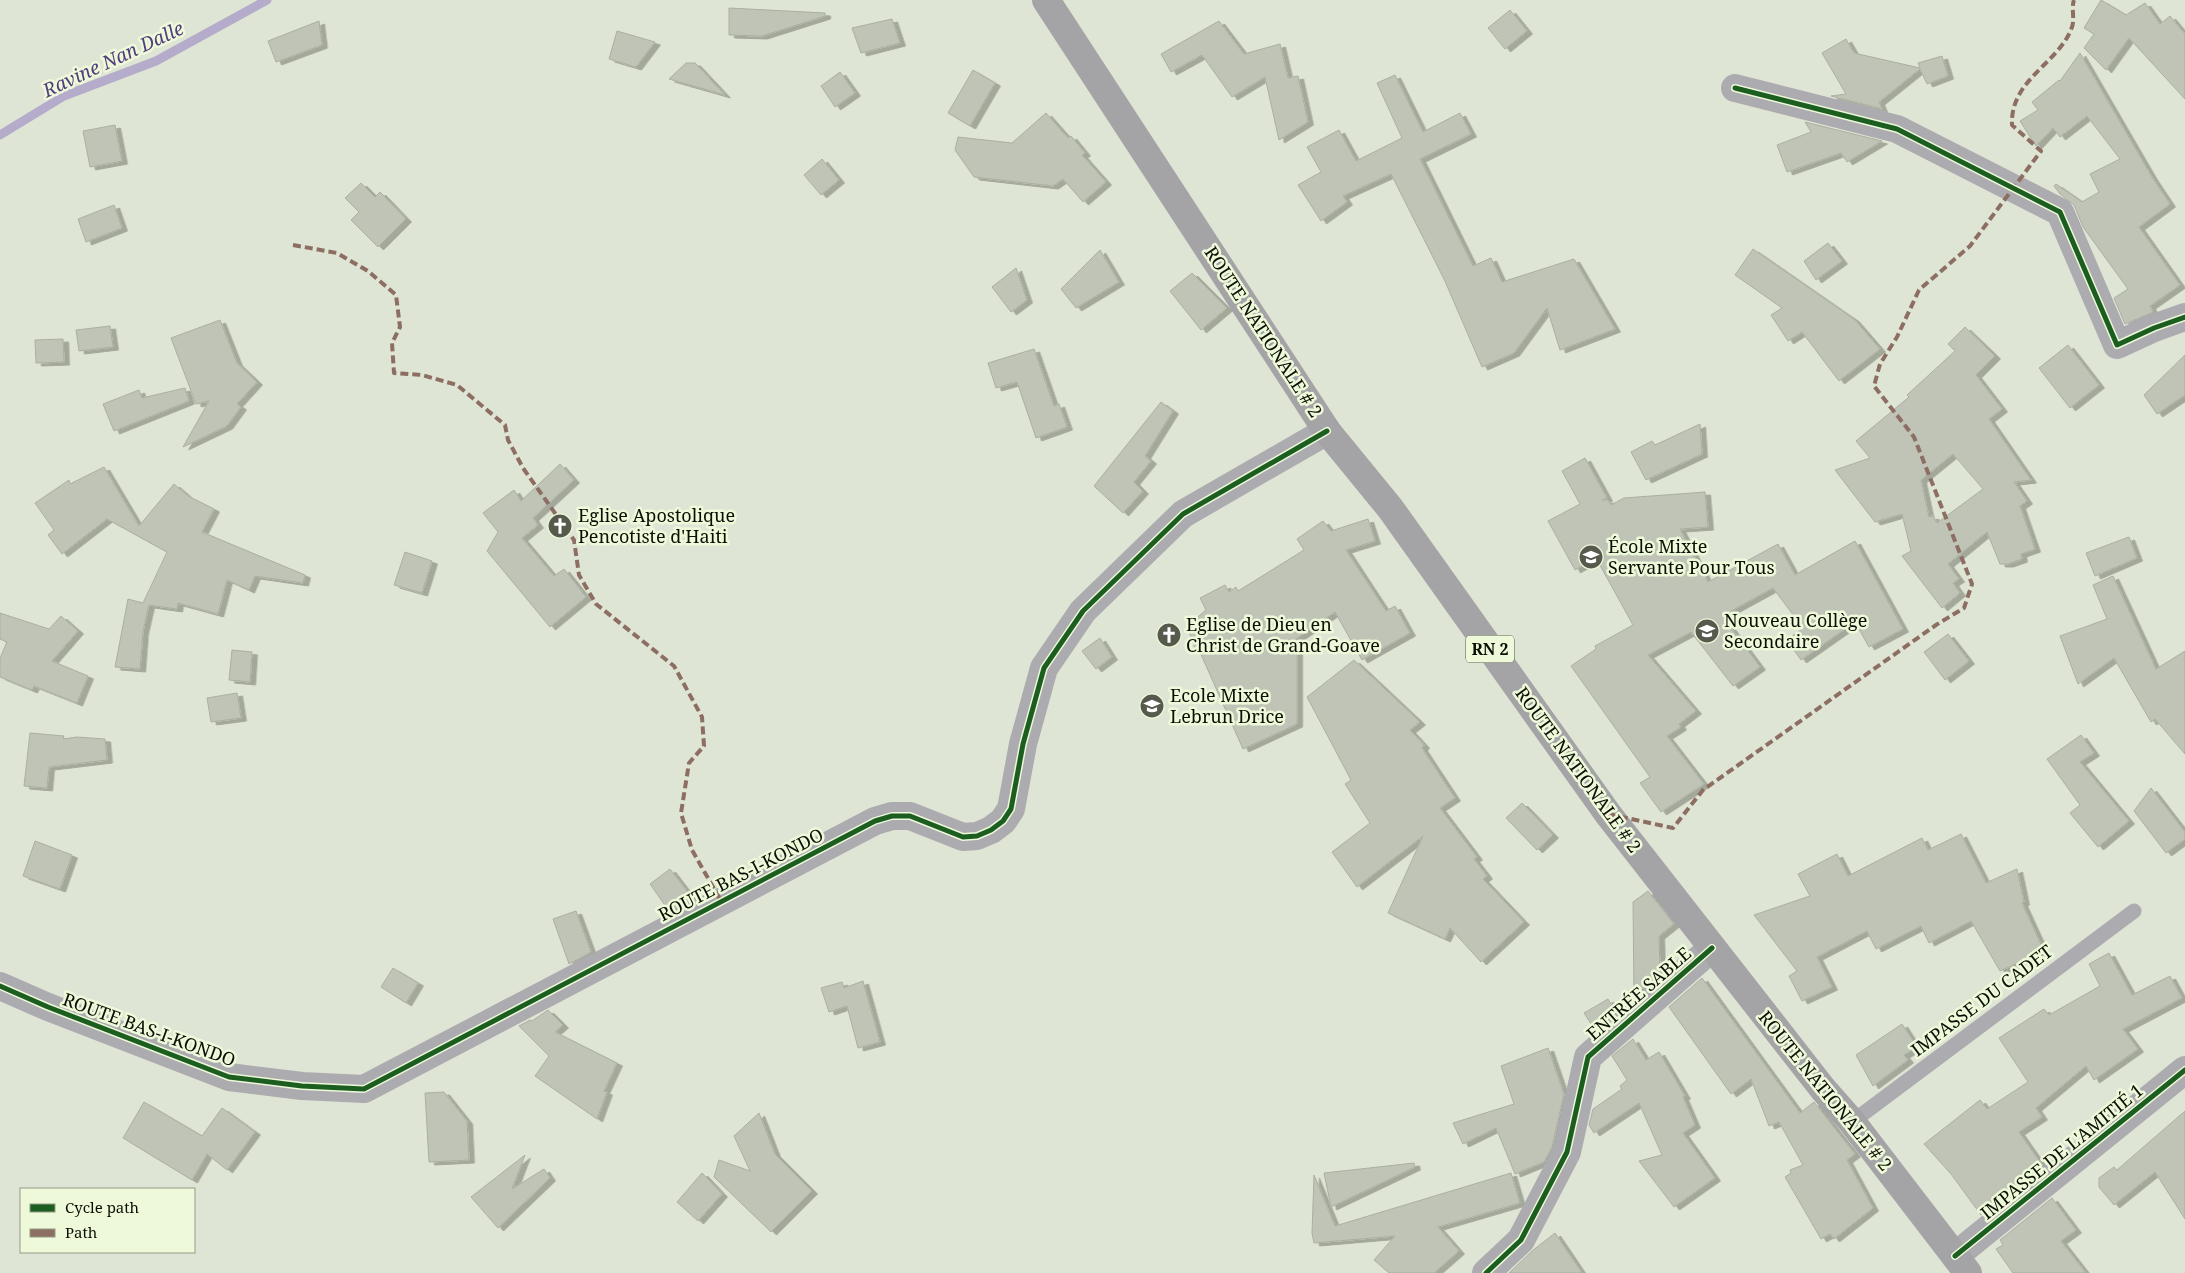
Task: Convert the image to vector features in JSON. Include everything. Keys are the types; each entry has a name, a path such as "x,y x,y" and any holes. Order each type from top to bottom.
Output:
{"main road":[{"name":"ROUTE NATIONALE # 2","path":"1046,0 1327,431 1390,508 1608,814 1962,1264"}],"street":[{"path":"1734,88 1896,129 2060,212 2117,345 2154,328 2185,317"},
{"name":"ROUTE BAS-I-KONDO","path":"0,986 48,1007 229,1077 302,1086 364,1090 433,1051 721,901 772,877 875,821 892,816 910,816 962,837 977,836 991,830 1003,821 1011,809 1023,744 1044,668 1083,611 1183,514 1327,431"},
{"name":"ENTRÉE SABLE","path":"1486,1273 1521,1240 1567,1152 1588,1057 1712,948"},
{"name":"IMPASSE DE L'AMITIÉ 1","path":"1962,1264 2185,1070"}],"lane":[{"name":"IMPASSE DU CADET","path":"1852,1122 2134,911"}],"building":[{"path":"2101,0 2126,15 2145,3 2160,24 2170,16 2185,34 2185,99 2129,38 2106,70 2084,48 2094,34 2084,28"},
{"path":"729,8 825,13 825,16 762,36 729,35"},
{"path":"1510,10 1527,31 1505,49 1488,28"},
{"path":"892,19 900,43 861,53 852,28"},
{"path":"319,21 322,45 276,62 268,41"},
{"path":"1219,21 1244,54 1280,44 1288,78 1298,76 1308,122 1279,140 1265,77 1232,97 1202,55 1171,72 1161,54"},
{"path":"617,31 655,42 636,67 609,59"},
{"path":"1846,39 1854,53 1920,68 1918,63 1942,56 1948,76 1927,84 1920,69 1879,102 1882,109 1831,96 1846,94 1822,53"},
{"path":"2080,53 2152,177 2170,204 2139,227 2180,285 2150,306 2153,312 2125,324 2114,298 2128,289 2083,227 2074,205 2060,194 2054,186 2056,184 2082,202 2099,192 2090,174 2120,159 2087,116 2060,137 2053,128 2036,146 2020,121 2038,110 2032,102 2060,81"},
{"path":"686,63 695,63 725,95 669,79"},
{"path":"973,70 995,83 970,126 948,113"},
{"path":"840,72 855,93 835,107 821,86"},
{"path":"1395,75 1423,132 1460,113 1471,134 1420,159 1473,266 1491,258 1502,282 1574,259 1615,329 1560,350 1547,308 1514,353 1482,367 1444,279 1391,174 1343,196 1347,202 1321,221 1298,185 1321,172 1307,147 1339,130 1356,161 1402,138 1377,83"},
{"path":"1046,113 1068,138 1071,136 1085,153 1082,155 1106,182 1083,202 1063,179 1053,186 974,177 955,150 958,137 1012,143"},
{"path":"1805,122 1882,141 1847,162 1841,153 1787,172 1777,145 1811,132"},
{"path":"115,125 122,161 90,167 83,131"},
{"path":"822,159 839,180 821,195 804,175"},
{"path":"361,183 375,197 380,192 406,219 378,247 351,220 359,212 345,198"},
{"path":"114,205 122,228 86,242 78,219"},
{"path":"1828,243 1842,261 1816,280 1804,261"},
{"path":"1753,249 1854,319 1880,349 1839,381 1802,332 1788,341 1771,315 1782,308 1735,275"},
{"path":"1100,250 1119,282 1076,308 1061,289"},
{"path":"1016,268 1027,300 1011,312 992,287"},
{"path":"1192,273 1227,308 1201,330 1170,291"},
{"path":"220,320 237,363 257,382 237,404 241,407 227,426 183,447 209,401 196,404 171,338"},
{"path":"110,326 113,347 79,351 76,330"},
{"path":"1965,327 1995,356 1976,375 2002,409 1989,419 2031,480 2014,482 2027,501 2020,506 2035,549 2021,554 2022,559 2008,564 2000,564 1987,532 1948,564 1959,579 1953,583 1960,593 1942,608 1902,556 1911,551 1902,514 1875,522 1835,470 1870,458 1856,441 1909,397 1907,395 1955,351 1948,344","holes":["1953,454 1983,489 1937,523 1933,516 1929,517 1921,480"]},
{"path":"63,339 64,362 36,363 35,340"},
{"path":"2068,345 2099,385 2070,408 2039,368"},
{"path":"1034,349 1054,406 1059,404 1067,427 1036,438 1017,382 996,388 988,363"},
{"path":"2185,355 2185,395 2157,414 2144,395"},
{"path":"185,388 189,401 114,431 103,404 139,390 142,398"},
{"path":"1161,402 1173,411 1145,456 1151,461 1134,482 1143,491 1123,513 1094,486"},
{"path":"1700,424 1702,454 1646,480 1631,452 1652,441 1655,445"},
{"path":"1585,458 1607,498 1602,500 1608,500 1611,505 1624,498 1705,492 1708,527 1680,529 1708,582 1778,544 1795,575 1855,541 1903,629 1869,647 1855,622 1801,660 1787,640 1803,628 1773,588 1731,611 1736,617 1728,624 1760,667 1733,686 1691,632 1648,655 1696,711 1679,724 1681,727 1667,736 1704,784 1661,812 1640,783 1650,777 1571,666 1596,649 1595,646 1633,625 1596,558 1575,570 1548,521 1580,504 1562,471"},
{"path":"560,464 574,480 533,518 538,525 522,538 554,576 564,569 586,597 550,627 487,551 498,532 483,513 514,490 521,501"},
{"path":"104,467 139,526 174,484 188,496 214,509 202,532 305,575 303,583 255,576 249,590 227,580 218,614 178,603 177,609 149,605 143,631 140,669 115,667 128,599 143,603 167,552 107,519 62,554 48,535 54,530 35,503 69,480 70,484"},
{"path":"1368,519 1375,541 1346,550 1386,611 1395,606 1410,633 1362,660 1335,612 1293,641 1297,648 1297,724 1243,749 1199,650 1196,651 1187,626 1206,610 1200,598 1225,585 1229,592 1236,587 1238,591 1304,550 1297,539 1323,521 1331,531"},
{"path":"2129,537 2137,558 2095,576 2086,553"},
{"path":"405,552 432,561 422,593 394,585"},
{"path":"2113,576 2156,669 2185,651 2185,754 2155,719 2151,722 2114,658 2078,684 2060,636 2107,619 2093,585"},
{"path":"0,613 49,629 61,616 78,631 52,661 88,676 77,703 34,686 32,690 0,677 0,658 7,642 0,639"},
{"path":"1948,634 1969,661 1945,680 1924,652"},
{"path":"1100,638 1112,657 1096,669 1082,651"},
{"path":"232,650 252,652 250,682 229,680"},
{"path":"1354,660 1420,722 1410,730 1424,745 1422,748 1455,798 1440,808 1477,857 1474,859 1487,876 1483,879 1524,922 1481,962 1450,928 1445,939 1388,913 1423,836 1357,887 1332,852 1370,823 1345,784 1351,780 1307,697"},
{"path":"237,693 241,718 211,722 207,698"},
{"path":"30,733 64,736 63,739 77,737 105,739 107,760 49,767 47,788 24,786"},
{"path":"2081,735 2094,753 2080,762 2129,821 2098,847 2070,813 2080,805 2047,759"},
{"path":"2151,788 2185,832 2185,839 2166,853 2134,811"},
{"path":"1522,803 1553,835 1537,850 1506,818"},
{"path":"1961,834 1986,883 2017,869 2024,902 2022,903 2044,951 2000,971 1971,921 1929,943 1921,926 1876,949 1867,931 1817,957 1832,987 1802,1001 1789,976 1797,971 1754,915 1810,896 1798,874 1837,854 1848,876 1922,838 1928,850"},
{"path":"35,841 72,855 60,889 23,876"},
{"path":"670,869 693,899 669,911 650,884"},
{"path":"1648,891 1674,924 1659,936 1660,973 1634,996 1633,902"},
{"path":"576,911 591,952 569,964 553,919"},
{"path":"2109,953 2132,995 2170,976 2182,998 2123,1029 2138,1049 2094,1080 2086,1066 2036,1108 2042,1117 2019,1132 2042,1165 1981,1215 1951,1174 1924,1144 1980,1100 1987,1109 2028,1082 1999,1038 2044,1009 2049,1015 2100,986 2089,964"},
{"path":"393,968 418,983 406,1003 381,987"},
{"path":"1702,978 1800,1113 1814,1102 1855,1154 1847,1160 1873,1208 1834,1239 1830,1234 1821,1239 1785,1177 1791,1173 1790,1170 1803,1165 1779,1122 1769,1126 1751,1079 1731,1094 1669,1007"},
{"path":"863,981 880,1042 858,1048 847,1006 829,1012 821,988 842,982 844,988"},
{"path":"1608,999 1616,1012 1595,1030 1584,1013"},
{"path":"548,1010 563,1025 555,1032 617,1063 604,1091 607,1092 597,1119 535,1076 549,1056 519,1026 530,1020 532,1021"},
{"path":"1902,1024 1917,1047 1904,1055 1908,1060 1873,1086 1856,1055"},
{"path":"1633,1039 1646,1060 1659,1052 1685,1096 1683,1097 1695,1125 1683,1133 1715,1178 1674,1207 1639,1161 1662,1155 1639,1103 1594,1133 1589,1125 1593,1109 1622,1089 1620,1086 1627,1080 1612,1056"},
{"path":"1548,1048 1564,1094 1552,1147 1544,1162 1515,1174 1496,1128 1463,1144 1453,1123 1514,1104 1501,1066"},
{"path":"444,1092 467,1121 469,1160 429,1162 425,1093"},
{"path":"144,1102 202,1136 222,1108 255,1132 227,1170 207,1154 192,1180 123,1138"},
{"path":"2185,1111 2185,1219 2155,1172 2114,1205 2099,1187 2099,1178 2114,1167 2117,1170"},
{"path":"759,1113 775,1154 812,1191 771,1232 714,1177 719,1160 750,1171 734,1136"},
{"path":"525,1155 512,1189 544,1169 550,1178 498,1228 471,1197"},
{"path":"1414,1163 1415,1167 1331,1207 1324,1173"},
{"path":"702,1173 722,1194 698,1221 677,1202"},
{"path":"1511,1173 1520,1203 1438,1227 1459,1251 1434,1273 1389,1273 1374,1260 1395,1236 1314,1243 1312,1233 1314,1175 1335,1226"},
{"path":"2052,1198 2076,1230 2061,1241 2086,1273 2013,1273 1996,1249 2003,1245 2000,1240"},
{"path":"1555,1233 1582,1273 1509,1273 1532,1251"}],"waterway":[{"name":"Ravine Nan Dalle","path":"0,135 64,96 156,61 267,0"}],"marked path":[{"path":"1608,814 1673,828 1703,790 1936,625 1964,608 1972,584 1914,437 1874,386 1880,364 1897,337 1919,290 1970,246 2041,151 2012,125 2013,109 2019,95 2027,84 2066,40 2073,24 2074,0"},
{"path":"293,245 337,253 368,271 396,295 400,327 392,343 394,373 422,375 457,385 505,425 508,440 523,468 574,540 579,575 596,604 674,666 702,717 704,746 689,763 681,813 692,850 721,901"}],"cycle path":[{"path":"1735,88 1897,129 2060,212 2117,345 2154,328 2185,317"},
{"path":"0,986 48,1007 229,1077 302,1086 364,1089 875,821 892,816 910,816 963,837 977,836 991,830 1003,821 1011,809 1023,744 1044,668 1083,611 1183,514 1327,431"},
{"path":"1486,1273 1521,1240 1567,1152 1588,1057 1712,948"},
{"path":"1955,1256 2185,1070"}],"place":[{"name":"Eglise Apostolique Pencotiste d'Haiti","path":"560,526"},
{"name":"École Mixte Servante Pour Tous","path":"1591,557"},
{"name":"Nouveau Collège Secondaire","path":"1707,631"},
{"name":"Eglise de Dieu en Christ de Grand-Goave","path":"1169,635"},
{"name":"Ecole Mixte Lebrun Drice","path":"1152,706"}]}
